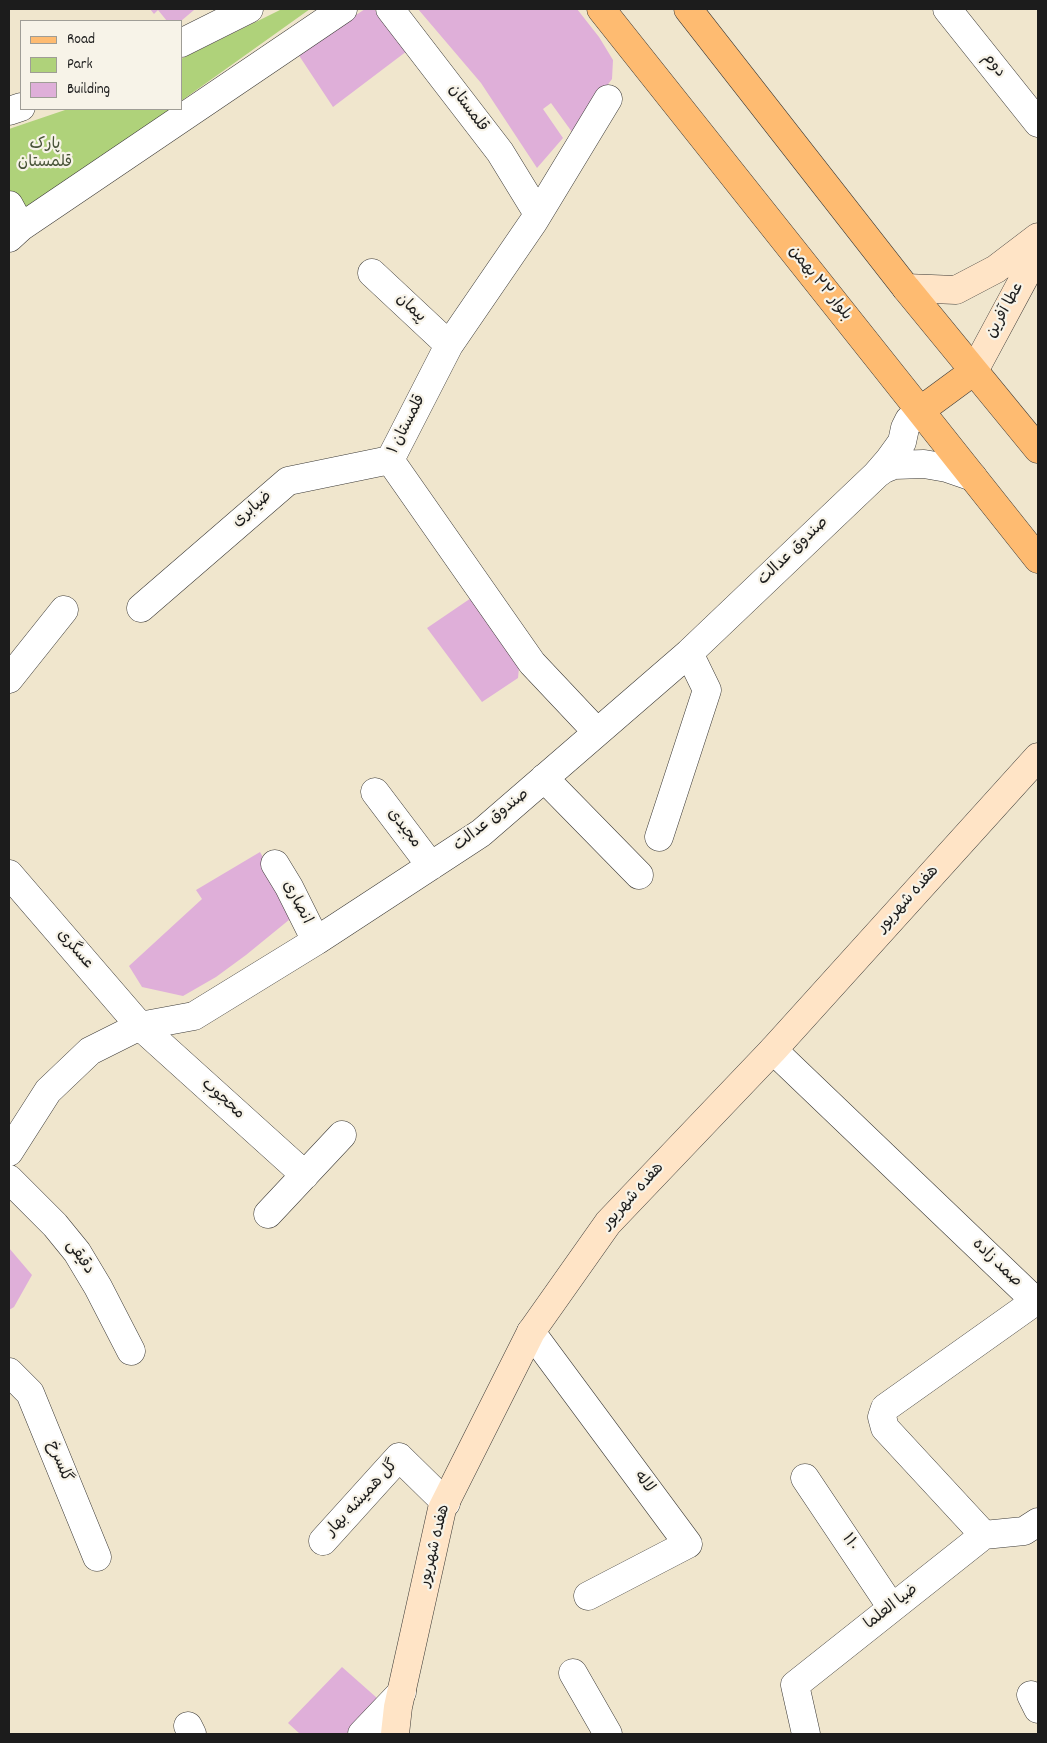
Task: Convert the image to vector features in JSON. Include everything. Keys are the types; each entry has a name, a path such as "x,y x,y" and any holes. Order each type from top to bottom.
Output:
{"main road":[{"name":"بلوار ۲۲ بهمن","path":"601,9 1038,559"},
{"path":"688,9 906,288 1038,449"},
{"path":"906,288 956,290 996,269 1038,237"},
{"name":"عطا آفرین","path":"974,370 1038,252"},
{"path":"921,410 974,370"},
{"name":"هفده شهریور","path":"394,1734 442,1509 531,1332 608,1223 773,1050 1038,757"}],"street":[{"path":"182,42 249,9"},
{"path":"13,223 343,9"},
{"name":"قلمستان","path":"390,9 500,152 538,214"},
{"name":"دوم","path":"947,9 1038,122"},
{"name":"قلمستان ۱","path":"597,732 532,663 390,460 449,346 538,214 608,99"},
{"name":"پیمان","path":"372,273 449,346"},
{"name":"صندوق عدالت","path":"9,1152 48,1091 90,1051 140,1026 194,1016 316,942 481,834 689,653 876,475 902,442 909,420 921,410"},
{"name":"ضیابری","path":"141,608 288,481 390,460"},
{"path":"876,475 884,468 894,465 924,464 947,468 972,477"},
{"path":"9,680 64,610"},
{"path":"660,837 707,690 689,653"},
{"path":"544,778 639,875"},
{"name":"مجیدی","path":"375,792 430,866"},
{"name":"انصاری","path":"275,864 316,942"},
{"name":"عسگری","path":"9,874 140,1026"},
{"name":"محجوب","path":"140,1026 305,1175"},
{"name":"صمد زاده","path":"773,1050 1028,1294 1030,1306 885,1408 882,1417 885,1428 984,1535"},
{"path":"268,1214 342,1135"},
{"name":"دقیقی","path":"9,1179 55,1225 77,1252 98,1287 131,1350"},
{"name":"لاله","path":"531,1332 688,1544 588,1596"},
{"name":"گلسرخ","path":"9,1372 30,1393 97,1557"},
{"name":"گل همیشه بهار","path":"323,1541 399,1457 446,1503"},
{"name":"۱۱۰","path":"805,1478 892,1608"},
{"path":"984,1535 1024,1531 1038,1522"},
{"name":"ضیا العلما","path":"806,1734 795,1685 984,1535"},
{"path":"573,1673 608,1734"},
{"path":"362,1734 402,1692"}],"green space":[{"path":"282,9 310,9 182,100 182,59"},
{"name":"پارک قلمستان","path":"65,110 170,110 9,227 9,129"}],"building":[{"path":"150,9 194,10 182,20 166,20 158,10 154,14"},
{"path":"365,9 374,9 407,51 333,107 298,54"},
{"path":"418,9 577,9 599,37 613,60 612,79 572,132 551,103 543,109 563,138 537,168 481,83"},
{"path":"477,594 520,658 518,678 482,702 427,628"},
{"path":"260,852 295,915 216,977 183,996 142,987 129,966 202,899 196,890"},
{"path":"9,1248 32,1275 14,1307 9,1310"},
{"path":"342,1667 377,1698 346,1734 300,1734 288,1723"}]}
